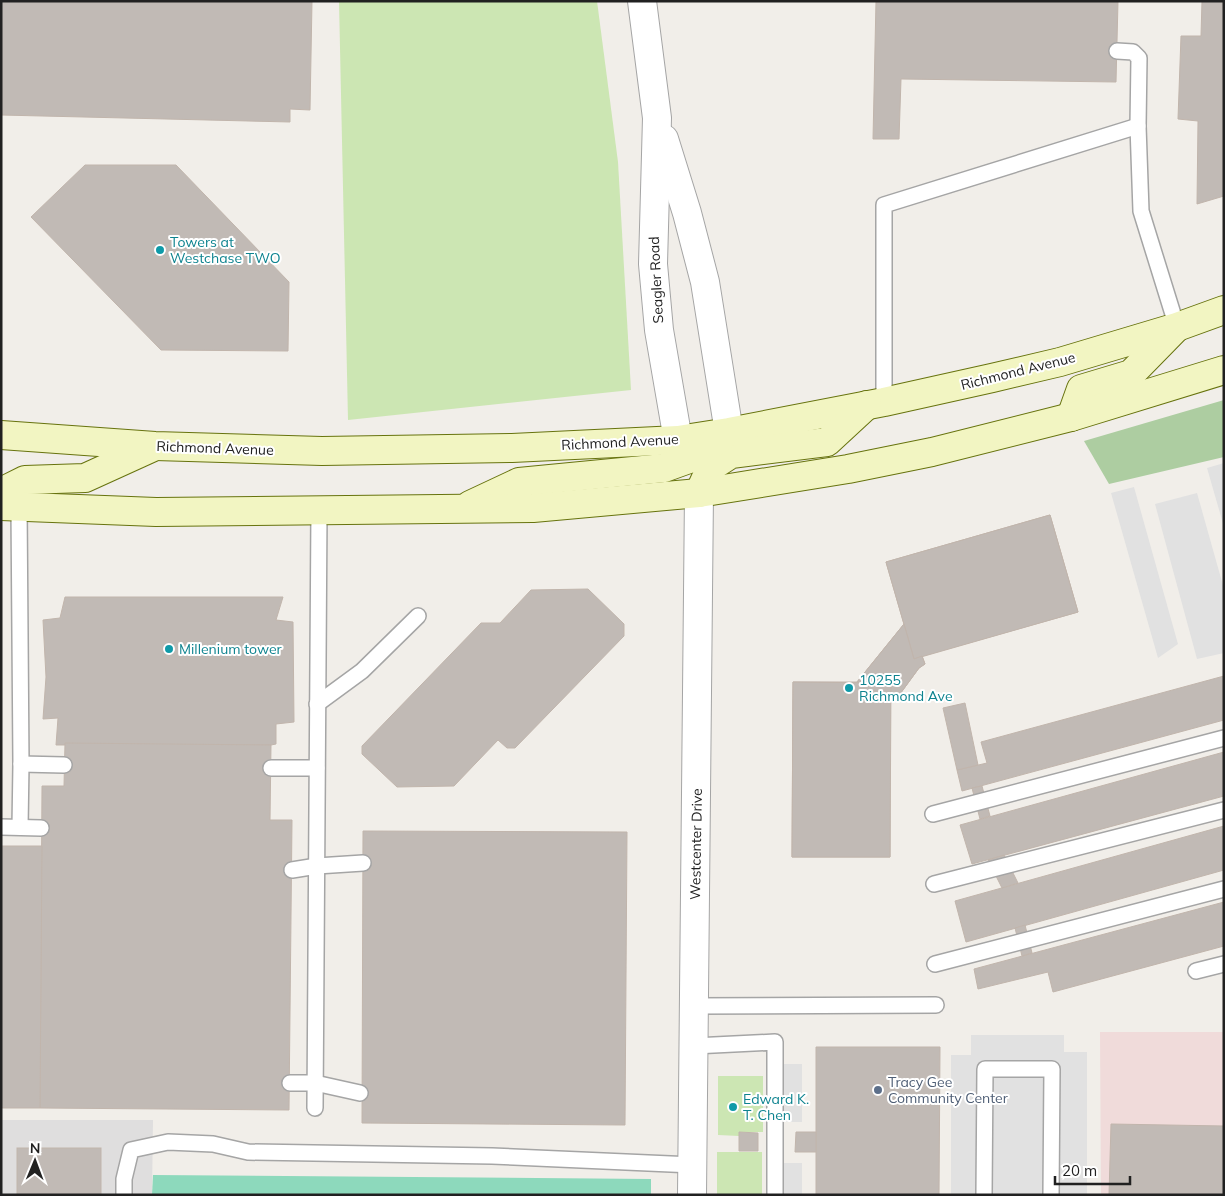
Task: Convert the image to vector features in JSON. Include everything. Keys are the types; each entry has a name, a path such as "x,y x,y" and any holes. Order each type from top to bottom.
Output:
{"main road":[{"name":"Richmond Avenue","path":"3,437 155,446 322,451 512,448 678,440 876,404 1060,362 1178,327 1224,310"},
{"path":"1072,417 1081,388 1131,374 1178,327"},
{"path":"7,501 156,512 319,512 532,508 699,493 848,469 932,452 1072,417 1224,370"},
{"path":"699,493 711,467 731,454 827,442 876,404"},
{"path":"462,509 518,482 664,468 689,459 729,432"},
{"path":"7,501 25,480 85,478 155,446"}],"street":[{"name":"Seagler Road","path":"642,1 657,118 653,264 659,330 678,440"},
{"name":"Seagler Road","path":"657,118 687,213 705,282 729,432"},
{"name":"Westcenter Drive","path":"692,1195 699,493"}],"lane":[{"path":"1117,52 1132,52 1139,58 1138,126 1141,211 1178,327"},
{"path":"876,404 884,205 1138,126"},
{"path":"7,501 21,764 20,827"},
{"path":"315,1108 319,512"},
{"path":"317,704 362,671 418,616"},
{"path":"932,814 1224,738"},
{"path":"21,764 64,765"},
{"path":"271,768 317,768"},
{"path":"934,884 1224,810"},
{"path":"1,827 41,828"},
{"path":"292,870 317,866 363,863"},
{"path":"935,964 1224,888"},
{"path":"1196,971 1224,964"},
{"path":"694,1006 936,1004"},
{"path":"694,1046 775,1042 775,1195"},
{"path":"984,1195 985,1069 1052,1069 1051,1195"},
{"path":"290,1083 316,1083 360,1093"},
{"path":"124,1195 124,1178 131,1150 168,1142 213,1144 248,1152 492,1156 693,1165"}],"shaded area":[{"path":"1224,463 1224,527 1207,468"},
{"path":"1134,487 1178,644 1158,658 1111,493"},
{"path":"1197,493 1224,589 1224,653 1197,659 1155,504"},
{"path":"1100,1032 1224,1032 1224,1195 1101,1195"},
{"path":"971,1035 1064,1035 1064,1052 1087,1052 1087,1195 951,1195 951,1055 971,1055"},
{"path":"781,1064 802,1064 802,1122 781,1122"},
{"path":"1,1120 153,1120 152,1195 1,1195"},
{"path":"781,1163 802,1163 802,1195 781,1195"}],"green space":[{"path":"339,1 597,1 618,162 631,390 348,420"},
{"path":"1224,400 1224,457 1109,484 1084,441"},
{"path":"718,1076 763,1076 763,1132 739,1132 739,1136 718,1135"},
{"path":"717,1152 762,1152 762,1195 717,1195"},
{"path":"153,1175 651,1179 651,1195 152,1195"}],"building":[{"path":"1,1 312,1 310,110 290,109 290,122 1,115"},
{"path":"876,1 1118,1 1116,82 901,79 899,139 873,139"},
{"path":"1202,1 1224,1 1224,196 1197,204 1198,121 1178,119 1181,36 1201,36"},
{"name":"Towers at Westchase TWO","path":"85,165 176,165 289,282 288,351 161,350 31,217"},
{"name":"10255 Richmond Ave","path":"1050,515 1078,612 922,656 925,664 919,668 900,694 890,694 890,857 792,857 793,682 857,682 904,624 886,562"},
{"name":"10255 Richmond Ave","path":"1050,515 1078,612 914,659 886,562"},
{"path":"588,589 624,624 624,636 515,748 507,748 498,740 454,786 397,787 362,754 362,746 481,623 500,623 531,590"},
{"name":"Millenium tower","path":"65,597 283,597 276,620 293,622 294,722 276,724 276,744 271,745 56,745 58,718 43,719 46,677 43,620 60,618"},
{"path":"904,624 914,659 922,656 925,664 919,668 900,694 890,694 891,683 857,682"},
{"path":"1224,676 1224,720 962,791 957,770 987,763 981,742"},
{"name":"10255 Richmond Ave","path":"793,682 891,683 890,857 792,857"},
{"path":"965,703 978,765 957,770 943,708"},
{"path":"65,743 271,745 270,820 292,820 289,1110 40,1108 42,786 64,786"},
{"path":"1224,752 1224,796 972,864 960,825"},
{"path":"982,786 990,816 980,819 972,788"},
{"path":"1224,826 1224,870 966,942 955,901"},
{"path":"363,831 627,832 625,1125 362,1123"},
{"path":"1,846 42,846 40,1108 1,1108"},
{"path":"1004,855 1018,883 1002,888 988,860"},
{"path":"1224,902 1224,946 1053,992 1048,972 978,989 974,969"},
{"path":"1025,925 1032,953 1022,956 1015,928"},
{"name":"Tracy Gee Community Center","path":"816,1047 940,1047 939,1195 816,1195"},
{"path":"1111,1124 1224,1126 1224,1195 1109,1195"},
{"path":"739,1132 758,1133 758,1151 739,1151"},
{"path":"796,1132 816,1132 816,1152 795,1152"},
{"path":"17,1148 101,1148 101,1195 17,1195"}],"place":[{"name":"Towers at Westchase TWO","path":"160,250"},
{"name":"Millenium tower","path":"169,649"},
{"name":"10255 Richmond Ave","path":"849,688"},
{"name":"Tracy Gee Community Center","path":"878,1090"},
{"name":"Edward K. T. Chen","path":"733,1107"}]}
